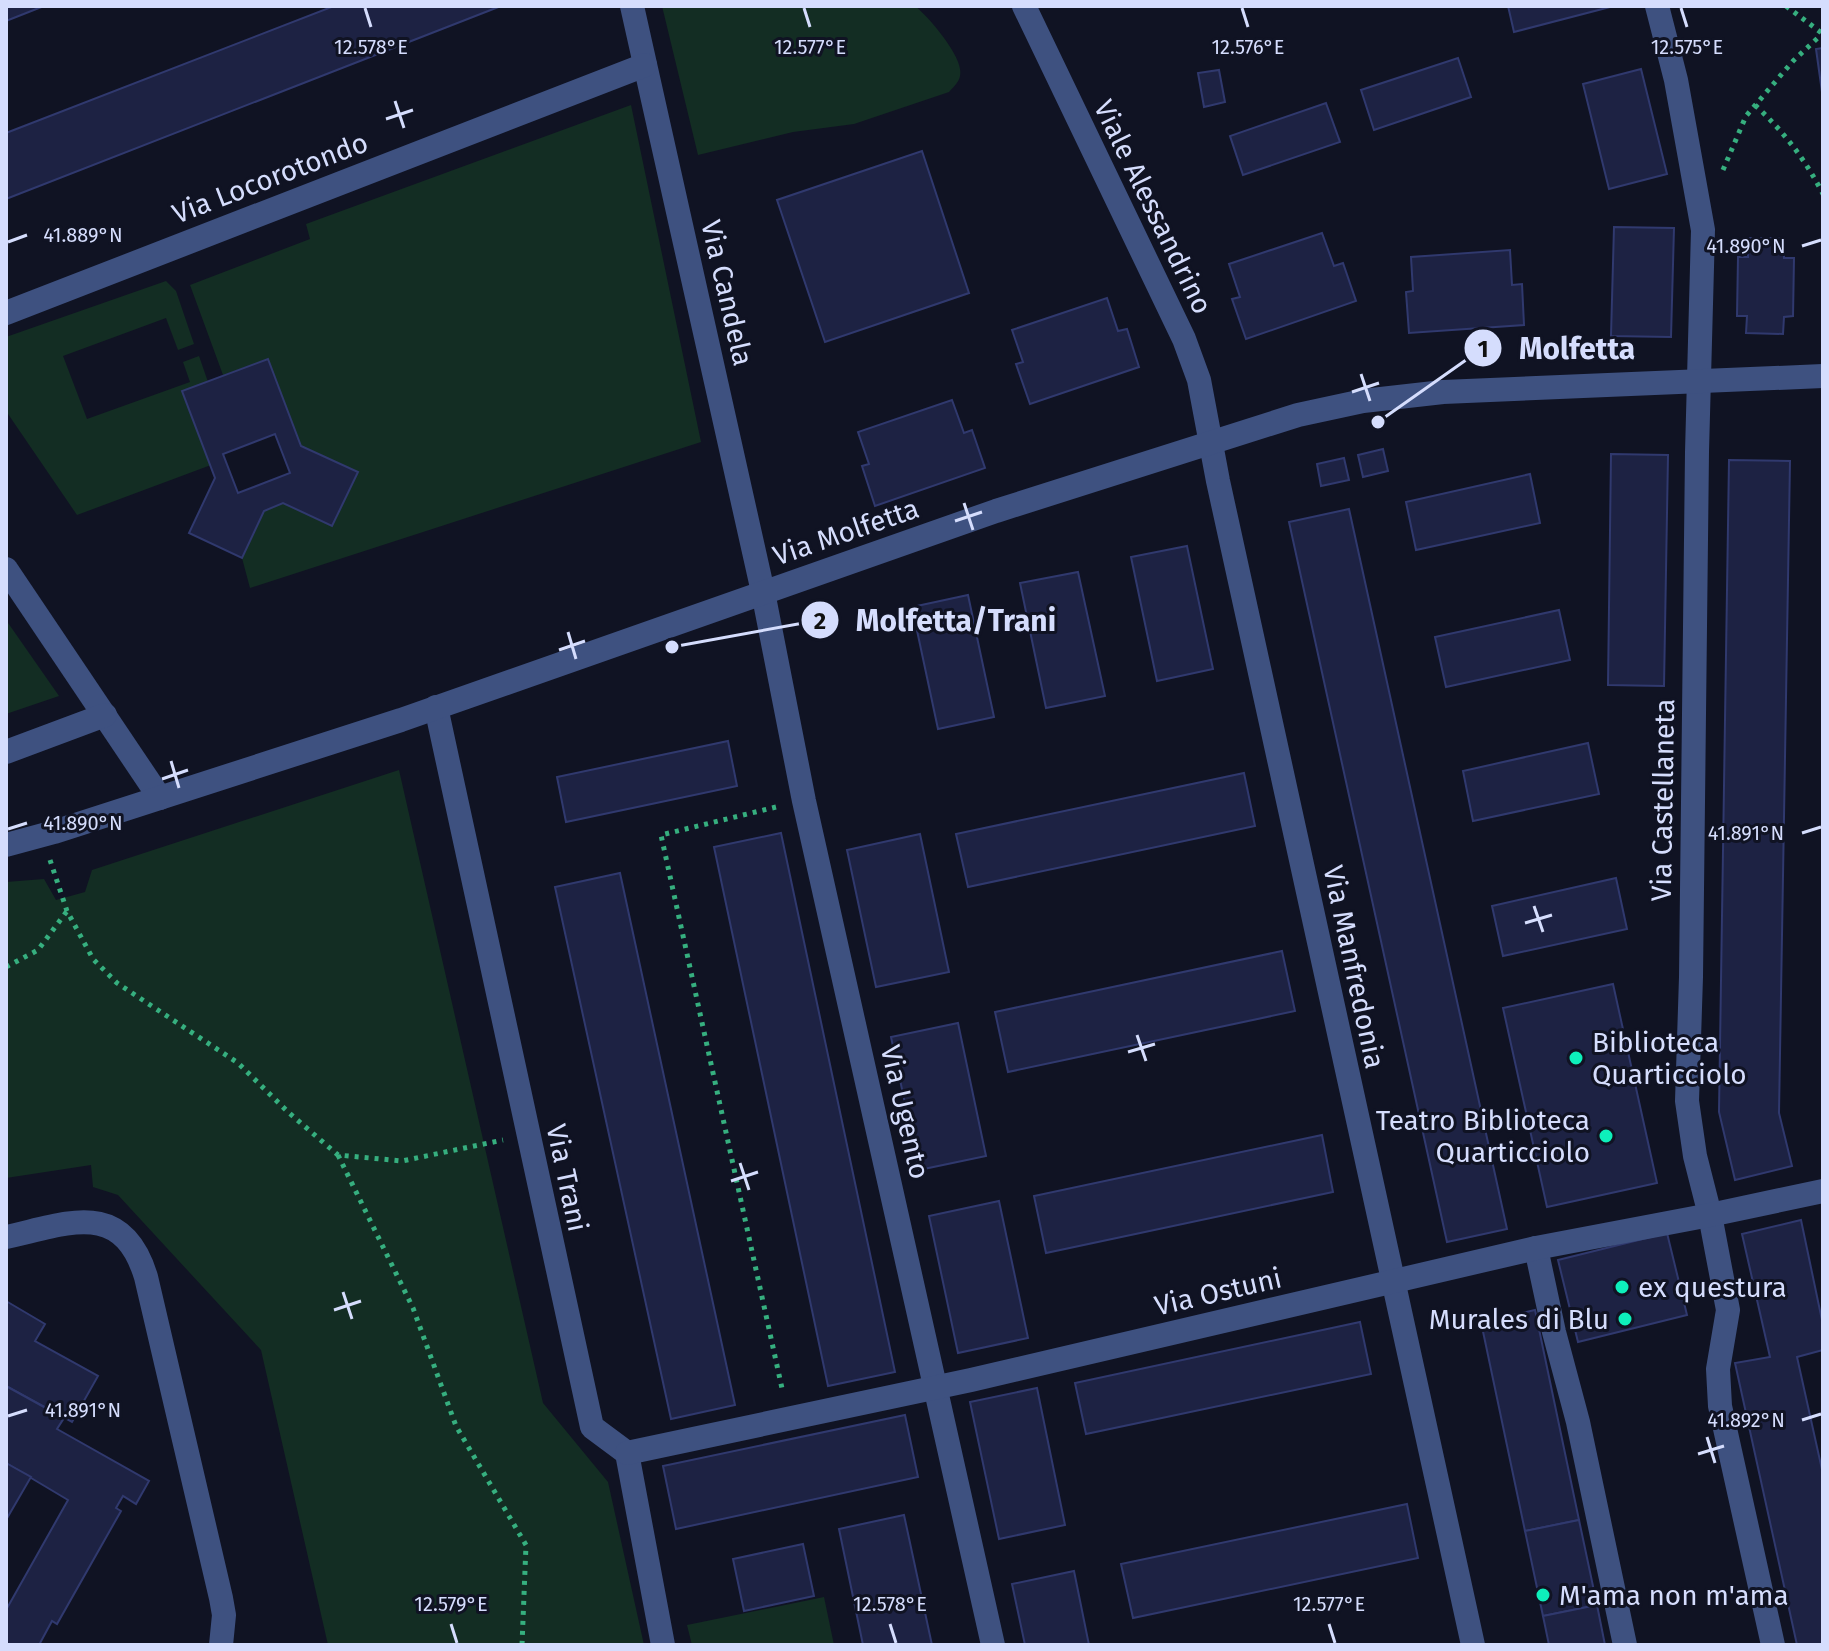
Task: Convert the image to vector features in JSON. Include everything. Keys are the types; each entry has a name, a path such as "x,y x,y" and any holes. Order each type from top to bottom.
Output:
{"street":[{"name":"Via Candela","path":"632,6 763,592"},
{"name":"Viale Alessandrino","path":"1024,6 1184,339 1199,380 1210,441"},
{"name":"Via Castellaneta","path":"1657,6 1676,80 1703,230 1687,1101 1695,1156 1728,1310 1718,1369 1720,1406 1773,1645"},
{"name":"Via Locorotondo","path":"6,313 645,65"},
{"name":"Via Molfetta","path":"6,845 42,836 436,707 996,511 1288,418 1363,401 1482,390 1823,376"},
{"name":"Via Manfredonia","path":"1210,441 1473,1645"},
{"path":"6,569 160,798"},
{"name":"Via Ugento","path":"763,592 804,801 993,1645"},
{"name":"Via Trani","path":"436,707 592,1427 627,1453"},
{"path":"6,752 105,715"},
{"name":"Via Ostuni","path":"627,1453 937,1387 1536,1248 1823,1191"},
{"path":"6,1237 95,1222 120,1232 137,1251 146,1277 221,1598 224,1615 221,1645"},
{"path":"1536,1248 1578,1422 1625,1645"},
{"path":"627,1453 663,1645"}],"path":[{"path":"1718,181 1746,116 1793,61 1823,34 1786,6"},
{"path":"1755,105 1784,132 1809,165 1823,194"},
{"path":"788,1418 661,835 804,801"},
{"path":"42,836 67,911 93,959 117,983 238,1063 338,1155 413,1308 456,1426 526,1545 522,1645"},
{"path":"6,967 38,950 67,911"},
{"path":"338,1155 402,1161 527,1135"}],"green space":[{"path":"662,6 915,6 949,44 958,62 960,76 949,92 854,124 793,132 698,155"},
{"path":"631,105 701,442 250,588 242,558 264,511 283,503 332,526 357,472 301,446 268,359 223,375 190,285 310,239 306,224"},
{"path":"166,281 176,291 194,344 178,350 166,318 63,356 87,419 190,382 183,362 199,356 208,382 211,465 77,515 6,411 6,337"},
{"path":"6,620 59,696 6,714"},
{"path":"399,770 543,1403 608,1482 644,1645 328,1645 261,1350 118,1195 93,1187 91,1165 6,1178 6,882 44,879 56,900 85,892 92,870"},
{"path":"824,1597 834,1645 692,1645 687,1625"}],"building":[{"path":"6,6 44,6 6,21"},
{"path":"334,6 501,6 6,199 6,133"},
{"path":"1508,6 1614,6 1514,32"},
{"path":"1823,48 1823,99 1816,49"},
{"path":"1458,58 1471,97 1374,130 1361,90"},
{"path":"1641,69 1667,174 1609,189 1583,84"},
{"path":"1219,70 1225,102 1204,107 1198,73"},
{"path":"1326,103 1340,142 1243,175 1230,136"},
{"path":"922,151 969,293 825,342 777,200"},
{"path":"1614,227 1674,228 1671,337 1611,336"},
{"path":"1322,233 1334,266 1343,263 1356,301 1246,339 1232,299 1240,297 1229,264"},
{"path":"1748,238 1784,238 1784,258 1794,258 1793,316 1784,317 1783,334 1746,333 1747,316 1737,316 1738,257 1748,257"},
{"path":"1510,250 1512,285 1522,284 1524,325 1409,333 1406,292 1413,291 1411,257"},
{"path":"1107,298 1118,331 1127,329 1139,367 1030,404 1016,364 1023,362 1012,330"},
{"path":"268,359 301,446 358,472 332,526 283,503 264,511 242,558 189,533 215,478 182,391","holes":["275,434 290,473 238,493 223,454"]},
{"path":"952,400 964,433 972,430 985,468 875,506 862,466 869,464 858,432"},
{"path":"1383,449 1388,471 1363,477 1358,455"},
{"path":"1611,454 1668,455 1664,686 1608,685"},
{"path":"1344,458 1349,480 1321,486 1317,464"},
{"path":"1729,460 1790,461 1779,1113 1792,1166 1735,1180 1719,1112"},
{"path":"1530,474 1540,523 1416,550 1406,502"},
{"path":"1349,509 1507,1229 1447,1242 1289,522"},
{"path":"1187,546 1213,669 1157,681 1131,557"},
{"path":"1078,572 1105,696 1046,708 1020,583"},
{"path":"968,595 994,717 938,729 912,607"},
{"path":"1559,610 1570,660 1446,687 1435,637"},
{"path":"728,741 737,786 566,822 557,777"},
{"path":"1588,743 1599,794 1473,821 1463,771"},
{"path":"1244,773 1255,826 968,887 956,834"},
{"path":"781,833 895,1372 828,1386 714,847"},
{"path":"920,834 949,972 876,987 847,850"},
{"path":"620,873 735,1405 671,1419 555,887"},
{"path":"1616,878 1627,929 1503,956 1492,906"},
{"path":"1282,951 1295,1011 1008,1072 995,1012"},
{"name":"Teatro Biblioteca Quarticciolo","path":"1613,984 1657,1183 1547,1207 1503,1008"},
{"path":"958,1023 986,1156 919,1170 891,1037"},
{"path":"1322,1135 1333,1192 1046,1253 1034,1196"},
{"path":"999,1201 1028,1338 958,1353 929,1216"},
{"path":"1801,1220 1823,1325 1823,1350 1797,1357 1823,1474 1823,1645 1797,1645 1735,1363 1770,1357 1742,1234"},
{"name":"ex questura","path":"1667,1233 1687,1315 1578,1342 1558,1260"},
{"path":"6,1301 45,1324 35,1341 98,1376 72,1422 6,1386"},
{"path":"1535,1310 1579,1520 1525,1531 1481,1322"},
{"path":"1360,1322 1371,1374 1086,1434 1075,1383"},
{"path":"6,1386 64,1418 57,1429 149,1481 136,1504 123,1496 116,1508 121,1511 57,1624 52,1621 39,1645 6,1645 6,1610 68,1500 6,1463"},
{"path":"1037,1388 1065,1525 999,1539 970,1402"},
{"path":"905,1415 918,1477 676,1529 663,1466"},
{"path":"6,1463 31,1477 6,1520"},
{"path":"1407,1504 1418,1558 1133,1618 1121,1564"},
{"path":"904,1515 932,1645 863,1645 839,1529"},
{"path":"1579,1520 1597,1605 1543,1616 1525,1531"},
{"path":"803,1544 814,1596 744,1611 733,1559"},
{"path":"1074,1571 1089,1645 1025,1645 1012,1584"},
{"path":"1597,1605 1605,1645 1549,1645 1543,1616"}],"place":[{"name":"Molfetta","path":"1378,422"},
{"name":"Molfetta/Trani","path":"672,647"},
{"name":"Biblioteca Quarticciolo","path":"1576,1058"},
{"name":"Teatro Biblioteca Quarticciolo","path":"1606,1136"},
{"name":"ex questura","path":"1622,1287"},
{"name":"Murales di Blu","path":"1625,1319"},
{"name":"M'ama non m'ama","path":"1543,1595"}]}
